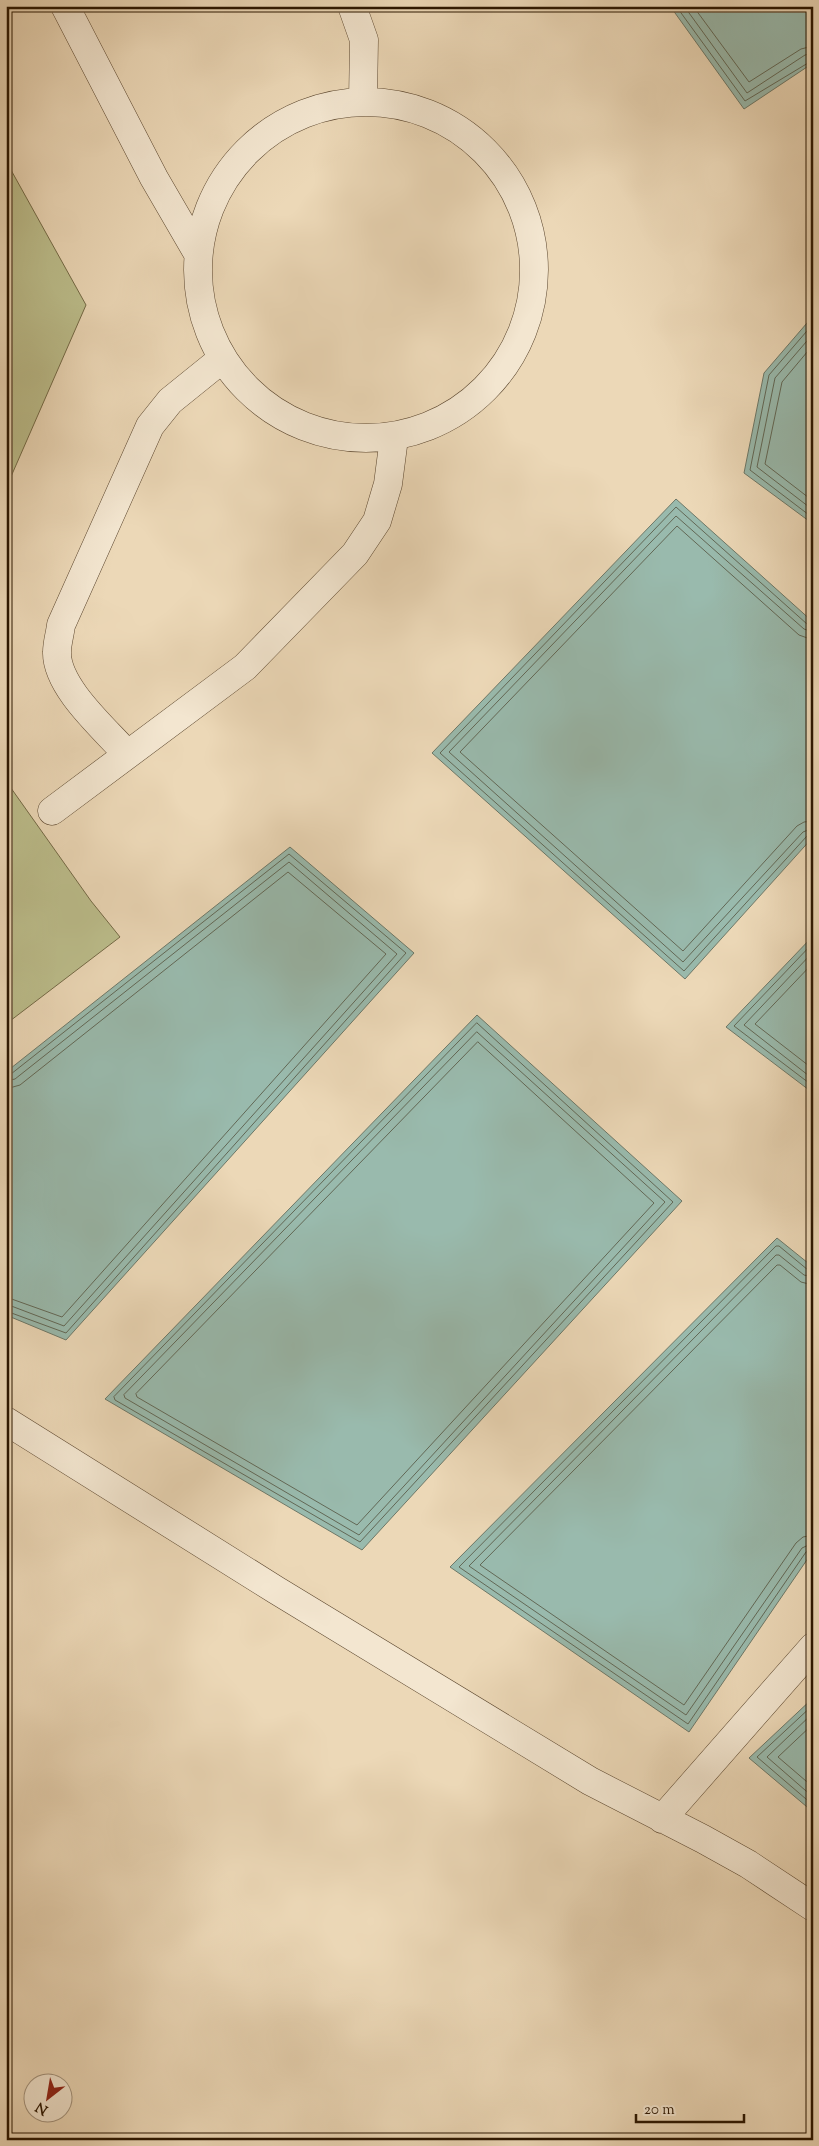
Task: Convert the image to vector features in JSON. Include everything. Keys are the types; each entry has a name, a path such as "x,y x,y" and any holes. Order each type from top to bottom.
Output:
{"street":[{"path":"66,6 154,178 197,252"},
{"path":"352,6 364,40 363,100"},
{"path":"363,100 424,110 476,142 515,189 534,247 532,308 508,364 466,408 394,438 357,439 304,428 259,401 222,359 201,308 197,252 209,205 234,163 270,129 314,108 363,100"},
{"path":"127,754 71,691 61,671 57,654 61,625 150,426 170,401 222,359"},
{"path":"52,811 245,667 355,554 377,521 388,484 394,438"},
{"path":"6,1421 284,1595 590,1781 748,1864 813,1907"},
{"path":"662,1819 813,1647"}],"green space":[{"path":"6,161 86,305 6,488"},
{"path":"6,781 91,901 120,937 6,1024"}],"water":[{"path":"670,6 813,6 813,63 744,109"},
{"path":"813,316 813,524 744,473 764,373"},
{"path":"676,499 813,622 813,837 685,979 432,753"},
{"path":"290,847 414,953 66,1340 6,1315 6,1072"},
{"path":"813,936 813,1093 726,1027"},
{"path":"477,1015 682,1201 362,1550 105,1399"},
{"path":"777,1238 813,1267 813,1551 689,1732 450,1567"},
{"path":"813,1698 813,1812 749,1758"}]}
